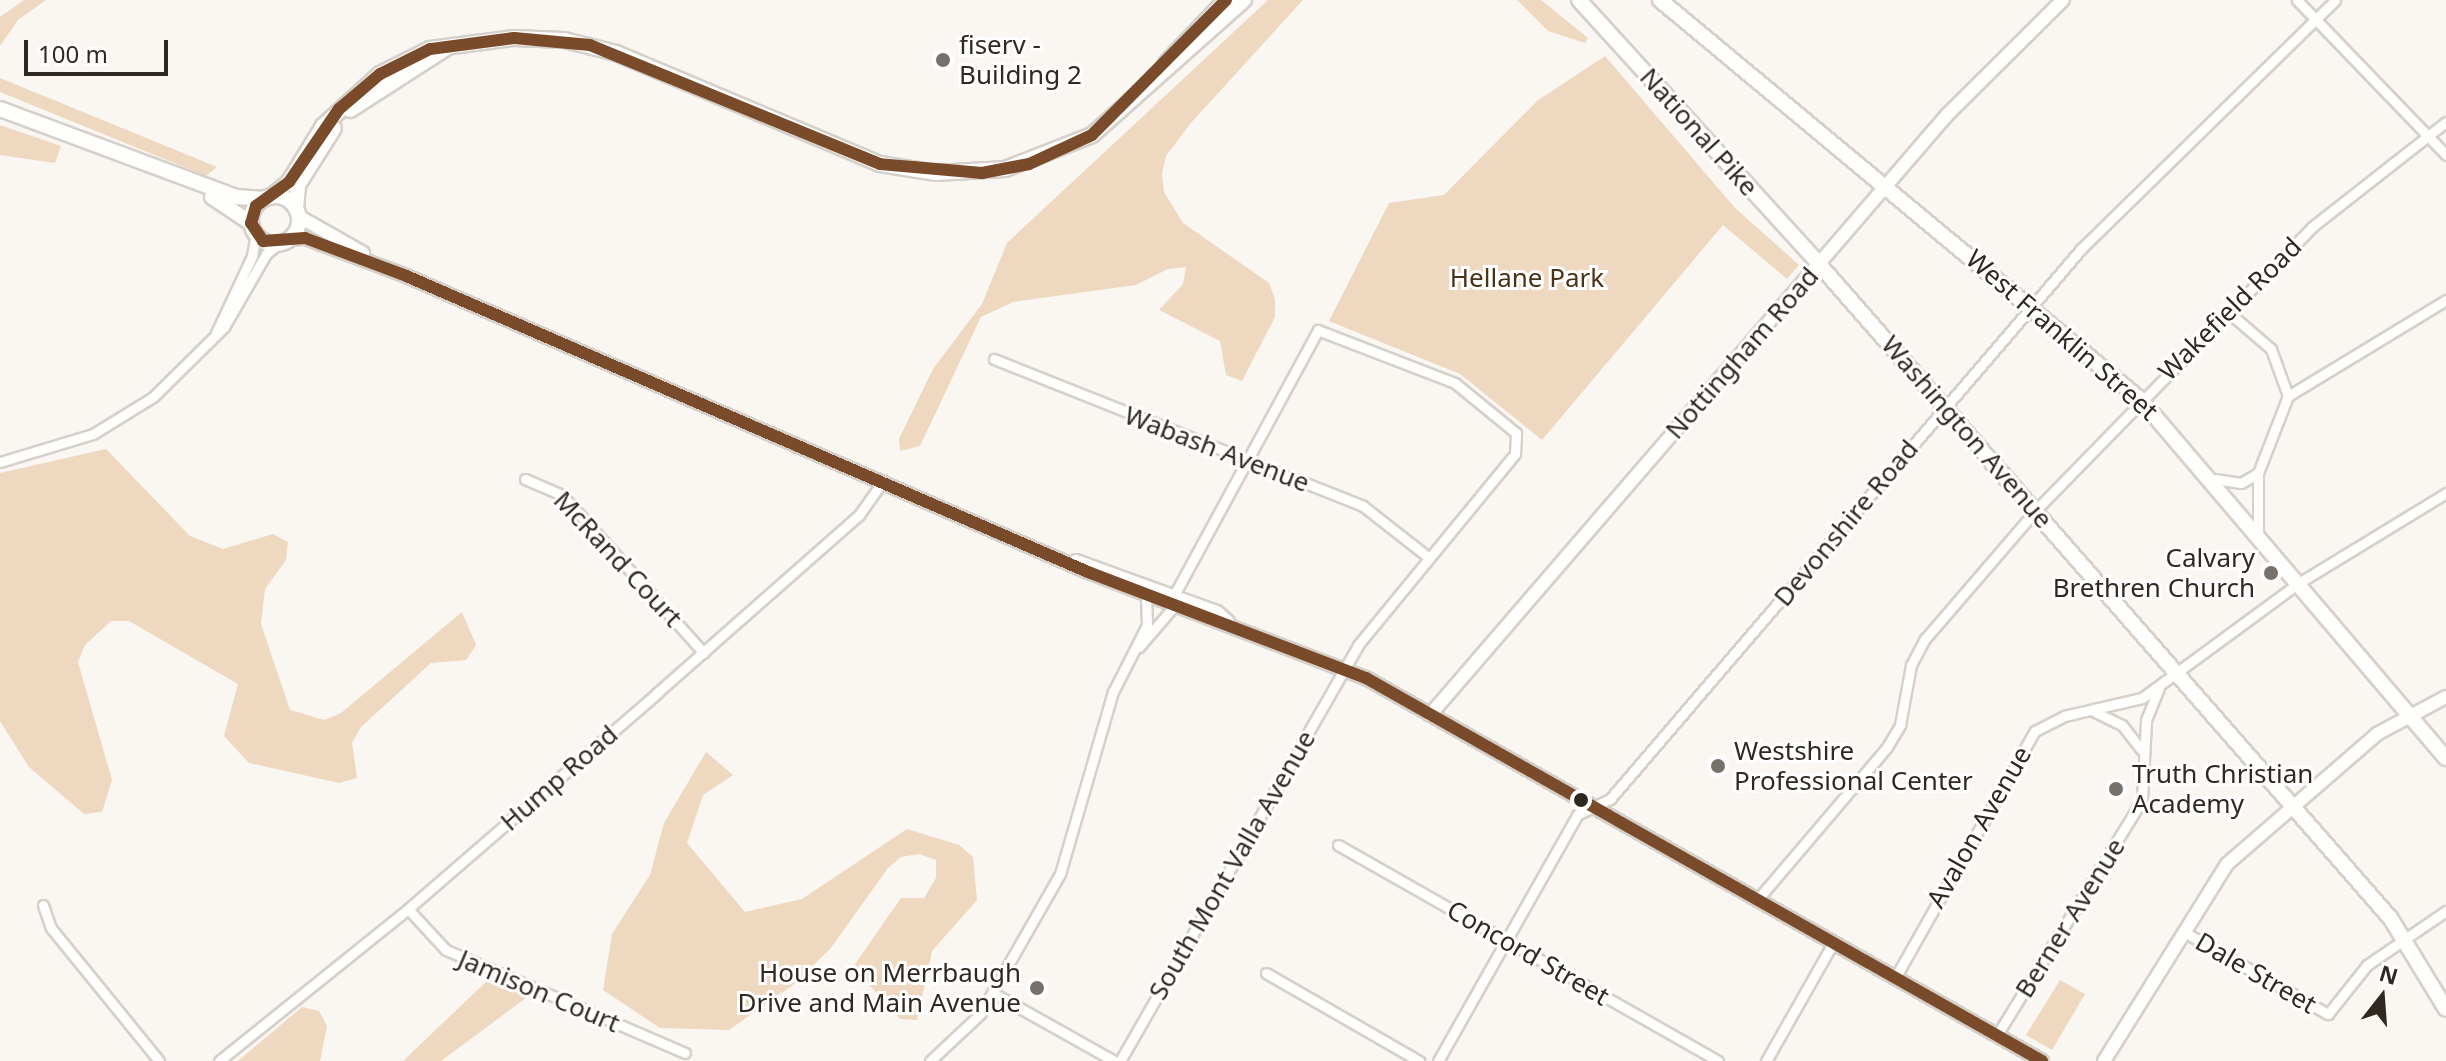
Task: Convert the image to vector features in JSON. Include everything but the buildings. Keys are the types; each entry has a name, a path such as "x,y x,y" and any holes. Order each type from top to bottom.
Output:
{"main road":[{"path":"1141,92 1226,0"},
{"path":"254,229 268,198 289,182 323,126 362,87 400,62 445,49 514,38 590,45 851,153 936,173 1029,164 1092,135 1244,0"},
{"name":"National Pike","path":"1579,0 1818,263"},
{"name":"West Franklin Street","path":"1660,0 2033,304 2141,400 2215,479 2297,584 2446,758"},
{"path":"133,159 233,206 254,229 284,241 297,212 298,185 337,124 361,101 445,49"},
{"path":"0,109 237,197 268,198 297,212"},
{"name":"Washington Avenue","path":"1818,263 2407,938 2446,1009"}],"street":[{"name":"Nottingham Road","path":"1430,715 1887,185 2063,0"},
{"path":"2297,0 2446,155"},
{"name":"Devonshire Road","path":"1438,1061 1577,815 1610,799 2033,304 2121,206 2335,0"},
{"name":"Wakefield Road","path":"1757,900 1887,747 1900,725 1911,665 1925,639 2036,510 2312,227 2446,122"},
{"path":"297,212 404,275"},
{"path":"216,333 252,256 254,229"},
{"path":"0,462 65,446 118,421 176,377 216,333 284,241 305,238 404,275 1146,594 1175,600"},
{"path":"2258,534 2258,473 2288,396 2446,300"},
{"path":"2227,311 2271,349 2288,396"},
{"name":"South Mont Valla Avenue","path":"1117,1061 1343,668 1520,442 1510,426 1455,383 1318,330 1248,462"},
{"name":"Wabash Avenue","path":"994,359 1363,506 1428,557"},
{"path":"1132,656 1175,600 1248,462"},
{"path":"2215,479 2241,483 2258,473"},
{"name":"McRand Court","path":"525,479 562,495 704,653"},
{"name":"Hump Road","path":"219,1061 408,909 704,653 859,515 883,481"},
{"name":"Avalon Avenue","path":"1895,978 2019,752 2053,720 2128,705 2297,584 2446,493"},
{"path":"1066,559 1343,668 2042,1061"},
{"path":"930,1061 980,1014 1067,858 1113,692 1149,618 1146,594"},
{"name":"Berner Avenue","path":"1997,1035 2137,810 2145,788 2142,752 2145,728 2161,684"},
{"path":"2104,1061 2227,864 2408,713 2446,697"},
{"path":"2091,711 2122,725 2145,728"},
{"path":"2122,725 2142,752"},
{"name":"Concord Street","path":"1338,845 1718,1061"},
{"path":"43,905 51,928 159,1061"},
{"name":"Jamison Court","path":"408,909 446,950 685,1053"},
{"path":"2407,938 2446,911"},
{"name":"Dale Street","path":"2184,932 2328,1014 2367,965 2407,938"},
{"path":"1766,1061 1833,943"},
{"path":"1266,973 1419,1061"},
{"path":"993,993 1117,1061"}],"green space":[{"path":"24,0 46,0 18,20 0,46 0,17"},
{"path":"1268,0 1303,0 1190,124 1166,156 1162,173 1164,192 1183,223 1269,283 1275,299 1275,317 1242,381 1226,375 1220,341 1159,310 1183,284 1186,267 1168,269 1136,285 1013,302 981,317 920,446 900,451 899,439 933,369 982,304 1007,243"},
{"path":"1517,0 1541,0 1588,38 1585,43 1548,31"},
{"name":"Hellane Park","path":"1605,56 1736,209 1799,265 1787,279 1723,225 1542,440 1460,374 1329,321 1389,203 1444,195 1537,101"},
{"path":"0,78 217,167 206,176 0,92"},
{"path":"0,125 61,146 55,163 0,155"},
{"path":"106,449 190,536 223,549 273,534 288,542 286,560 265,589 261,624 290,710 324,720 341,713 462,612 476,645 466,660 431,663 361,727 352,743 357,778 339,783 249,763 224,736 238,684 129,621 111,621 85,645 78,662 112,780 102,812 84,814 29,767 0,721 0,473"},
{"path":"706,752 733,775 703,795 687,843 745,912 802,899 907,829 959,845 973,857 977,900 932,951 917,1020 900,1019 853,967 901,898 924,898 936,878 936,860 919,854 901,857 888,868 830,949 793,985 729,1030 660,1028 603,990 612,934 650,875 664,823"},
{"path":"491,977 526,998 441,1061 403,1061"},
{"path":"2060,980 2085,994 2052,1050 2026,1035"},
{"path":"302,1007 319,1011 327,1026 320,1061 238,1061"}],"transit line":[{"path":"1226,0 1092,135 1029,164 982,173 880,164 590,45 514,38 430,49 380,74 339,109 289,182 256,206 251,223 263,241 305,238 404,275 1088,572 1366,678 2042,1061"}],"place":[{"name":"fiserv - Building 2","path":"943,60"},
{"name":"Calvary Brethren Church","path":"2271,573"},
{"name":"Westshire Professional Center","path":"1718,766"},
{"name":"Truth Christian Academy","path":"2116,789"},
{"name":"House on Merrbaugh Drive and Main Avenue","path":"1037,988"}]}
